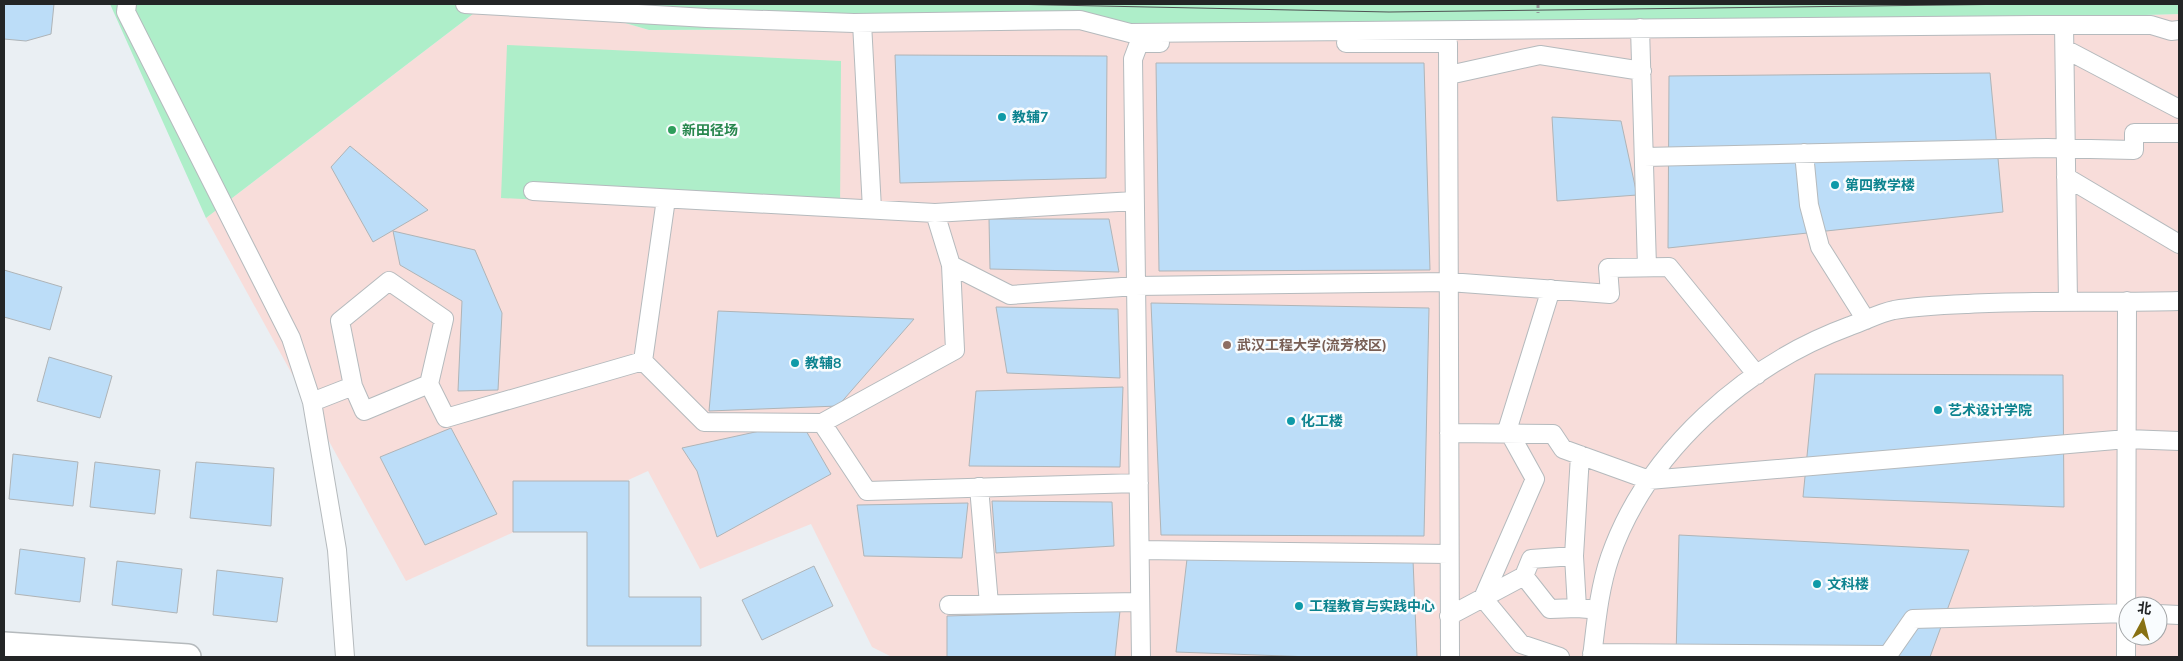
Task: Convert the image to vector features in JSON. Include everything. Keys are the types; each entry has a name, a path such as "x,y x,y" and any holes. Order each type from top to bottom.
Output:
{"street":[{"path":"127,4 126,12 291,338 312,402 337,550 345,657"},
{"path":"465,4 707,18 862,23 1080,20 1130,33 2064,25 2151,25 2171,31 2179,30"},
{"path":"862,23 872,209"},
{"path":"2064,25 2068,302"},
{"path":"1640,28 1648,267"},
{"path":"1539,29 1540,55"},
{"path":"1141,657 1132,59 1139,42 1448,43 1450,657"},
{"path":"2065,49 2179,109"},
{"path":"1448,75 1540,55 1642,71"},
{"path":"1644,157 2066,148 2134,150 2134,132 2179,133"},
{"path":"1804,153 1809,205 1820,247 1866,320"},
{"path":"2066,177 2179,244"},
{"path":"533,191 935,213 1134,201"},
{"path":"643,361 665,206"},
{"path":"643,361 704,422 822,423 955,350 951,265 935,213"},
{"path":"951,265 1010,295 1136,286 1449,282 1610,294 1608,268 1669,267 1757,375"},
{"path":"428,384 364,411 353,386 340,321 389,281 444,319 428,384 446,418 643,361"},
{"path":"1483,598 1535,479 1508,434 1551,289"},
{"path":"2127,301 2127,596"},
{"path":"2118,613 1913,619 1888,655 1592,655 1604,580 1610,557 1649,480 1678,443 1716,406 1790,353 1831,333 1893,310 1925,306 1996,303 2179,301"},
{"path":"312,402 353,386"},
{"path":"822,423 867,491 1139,483"},
{"path":"1449,433 1553,434 1563,449 1649,480 2127,439 2179,441"},
{"path":"1577,608 1574,556 1580,455"},
{"path":"979,487 989,604"},
{"path":"1140,550 1449,554"},
{"path":"1450,616 1524,576 1531,559 1574,556"},
{"path":"1524,576 1550,609 1577,608 1599,611"},
{"path":"1483,598 1521,644 1560,657"},
{"path":"949,605 1140,602"},
{"path":"4,645 188,657"}],"shaded area":[{"name":"武汉工程大学(流芳校区)","path":"486,4 591,13 649,30 1116,28 2078,17 2179,14 2179,657 892,657 872,647 811,524 700,569 648,471 406,581 206,218"}],"green space":[{"path":"110,4 486,4 206,218"},
{"path":"572,4 2179,4 2179,14 2078,17 1116,28 649,30 591,13"},
{"name":"新田径场","path":"507,45 841,61 840,215 501,198"}],"building":[{"path":"4,4 54,4 51,34 26,41 4,39"},
{"name":"教辅7","path":"895,55 1107,56 1106,178 900,183"},
{"path":"1156,63 1424,63 1430,270 1159,271"},
{"name":"第四教学楼","path":"1990,73 2003,212 1668,248 1669,76"},
{"path":"1552,117 1621,121 1637,195 1557,201"},
{"path":"350,146 428,210 373,242 331,167"},
{"path":"989,219 1109,219 1119,272 990,269"},
{"path":"393,231 475,250 502,313 498,390 458,391 462,301 400,265"},
{"path":"4,270 62,287 50,330 4,317"},
{"name":"化工楼","path":"1151,303 1429,308 1424,536 1161,535"},
{"path":"996,307 1118,309 1120,378 1007,373"},
{"name":"教辅8","path":"718,311 914,319 838,406 709,411"},
{"path":"49,357 112,376 100,418 37,401"},
{"name":"艺术设计学院","path":"1815,374 2063,375 2064,507 1803,497"},
{"path":"1123,387 1120,467 969,466 976,391"},
{"path":"801,422 831,474 717,537 697,471 682,448"},
{"path":"451,428 497,514 425,545 380,457"},
{"path":"13,454 78,462 73,506 9,499"},
{"path":"95,462 160,470 155,514 90,507"},
{"path":"196,462 274,468 271,526 190,518"},
{"path":"513,481 629,481 629,597 701,597 701,646 587,646 587,532 513,532"},
{"path":"992,501 1112,502 1114,546 996,553"},
{"path":"968,503 962,558 864,556 857,505"},
{"name":"文科楼","path":"1679,535 1969,550 1930,657 1676,657"},
{"path":"20,549 85,558 80,602 15,594"},
{"name":"工程教育与实践中心","path":"1187,559 1413,560 1417,657 1312,657 1176,652"},
{"path":"117,561 182,569 177,613 112,605"},
{"path":"814,566 833,606 762,640 742,600"},
{"path":"217,570 283,578 277,622 213,615"},
{"path":"1120,611 1115,657 947,657 947,616"}],"tram line":[{"path":"1004,4 1389,12 2026,4"}],"place":[{"name":"教辅7","path":"1002,117"},
{"name":"新田径场","path":"672,130"},
{"name":"第四教学楼","path":"1835,185"},
{"name":"武汉工程大学(流芳校区)","path":"1227,345"},
{"name":"教辅8","path":"795,363"},
{"name":"艺术设计学院","path":"1938,410"},
{"name":"化工楼","path":"1291,421"},
{"name":"文科楼","path":"1817,584"},
{"name":"工程教育与实践中心","path":"1299,606"}]}
